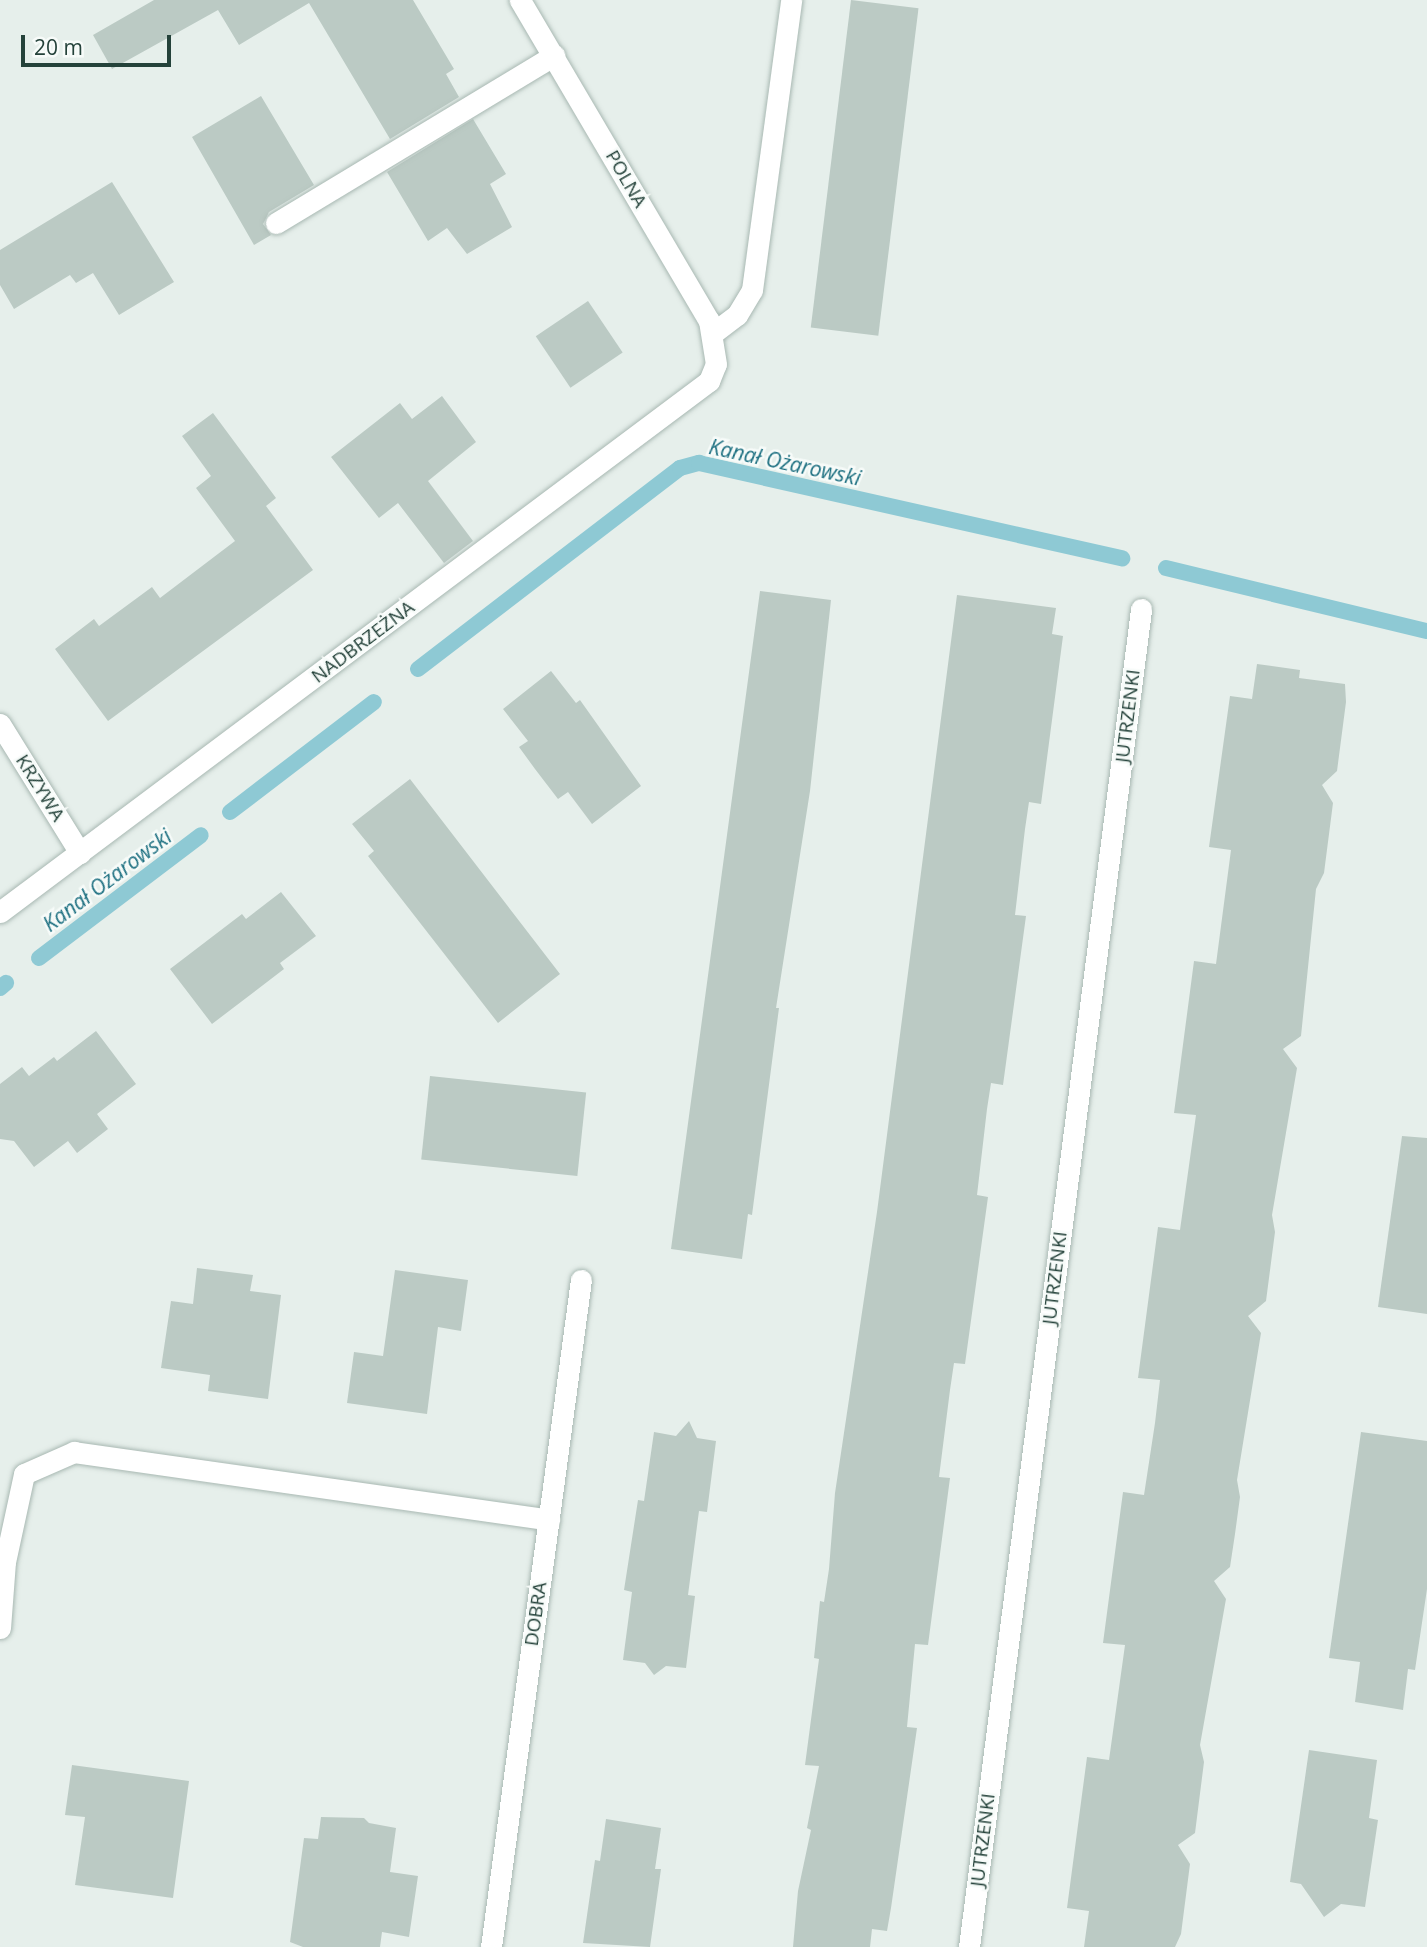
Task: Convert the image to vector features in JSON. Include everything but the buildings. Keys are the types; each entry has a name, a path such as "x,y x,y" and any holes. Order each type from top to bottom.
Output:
{"street":[{"name":"POLNA","path":"520,0 713,333 716,364"},
{"path":"713,333 737,315 751,290 791,0"},
{"path":"276,223 554,55"},
{"name":"NADBRZEŻNA","path":"0,912 709,381 716,364"},
{"name":"JUTRZENKI","path":"969,1947 1141,609"},
{"name":"KRZYWA","path":"0,724 80,853"},
{"name":"DOBRA","path":"491,1947 581,1280"},
{"path":"0,1628 5,1562 24,1474 74,1452 549,1520"}],"waterway":[{"name":"Kanał Ożarowski","path":"418,669 680,468 699,463 1122,558"},
{"name":"Kanał Ożarowski","path":"1166,568 1427,631"},
{"name":"Kanał Ożarowski","path":"230,812 374,702"},
{"name":"Kanał Ożarowski","path":"39,958 201,835"},
{"name":"Kanał Ożarowski","path":"0,988 6,983"}]}
